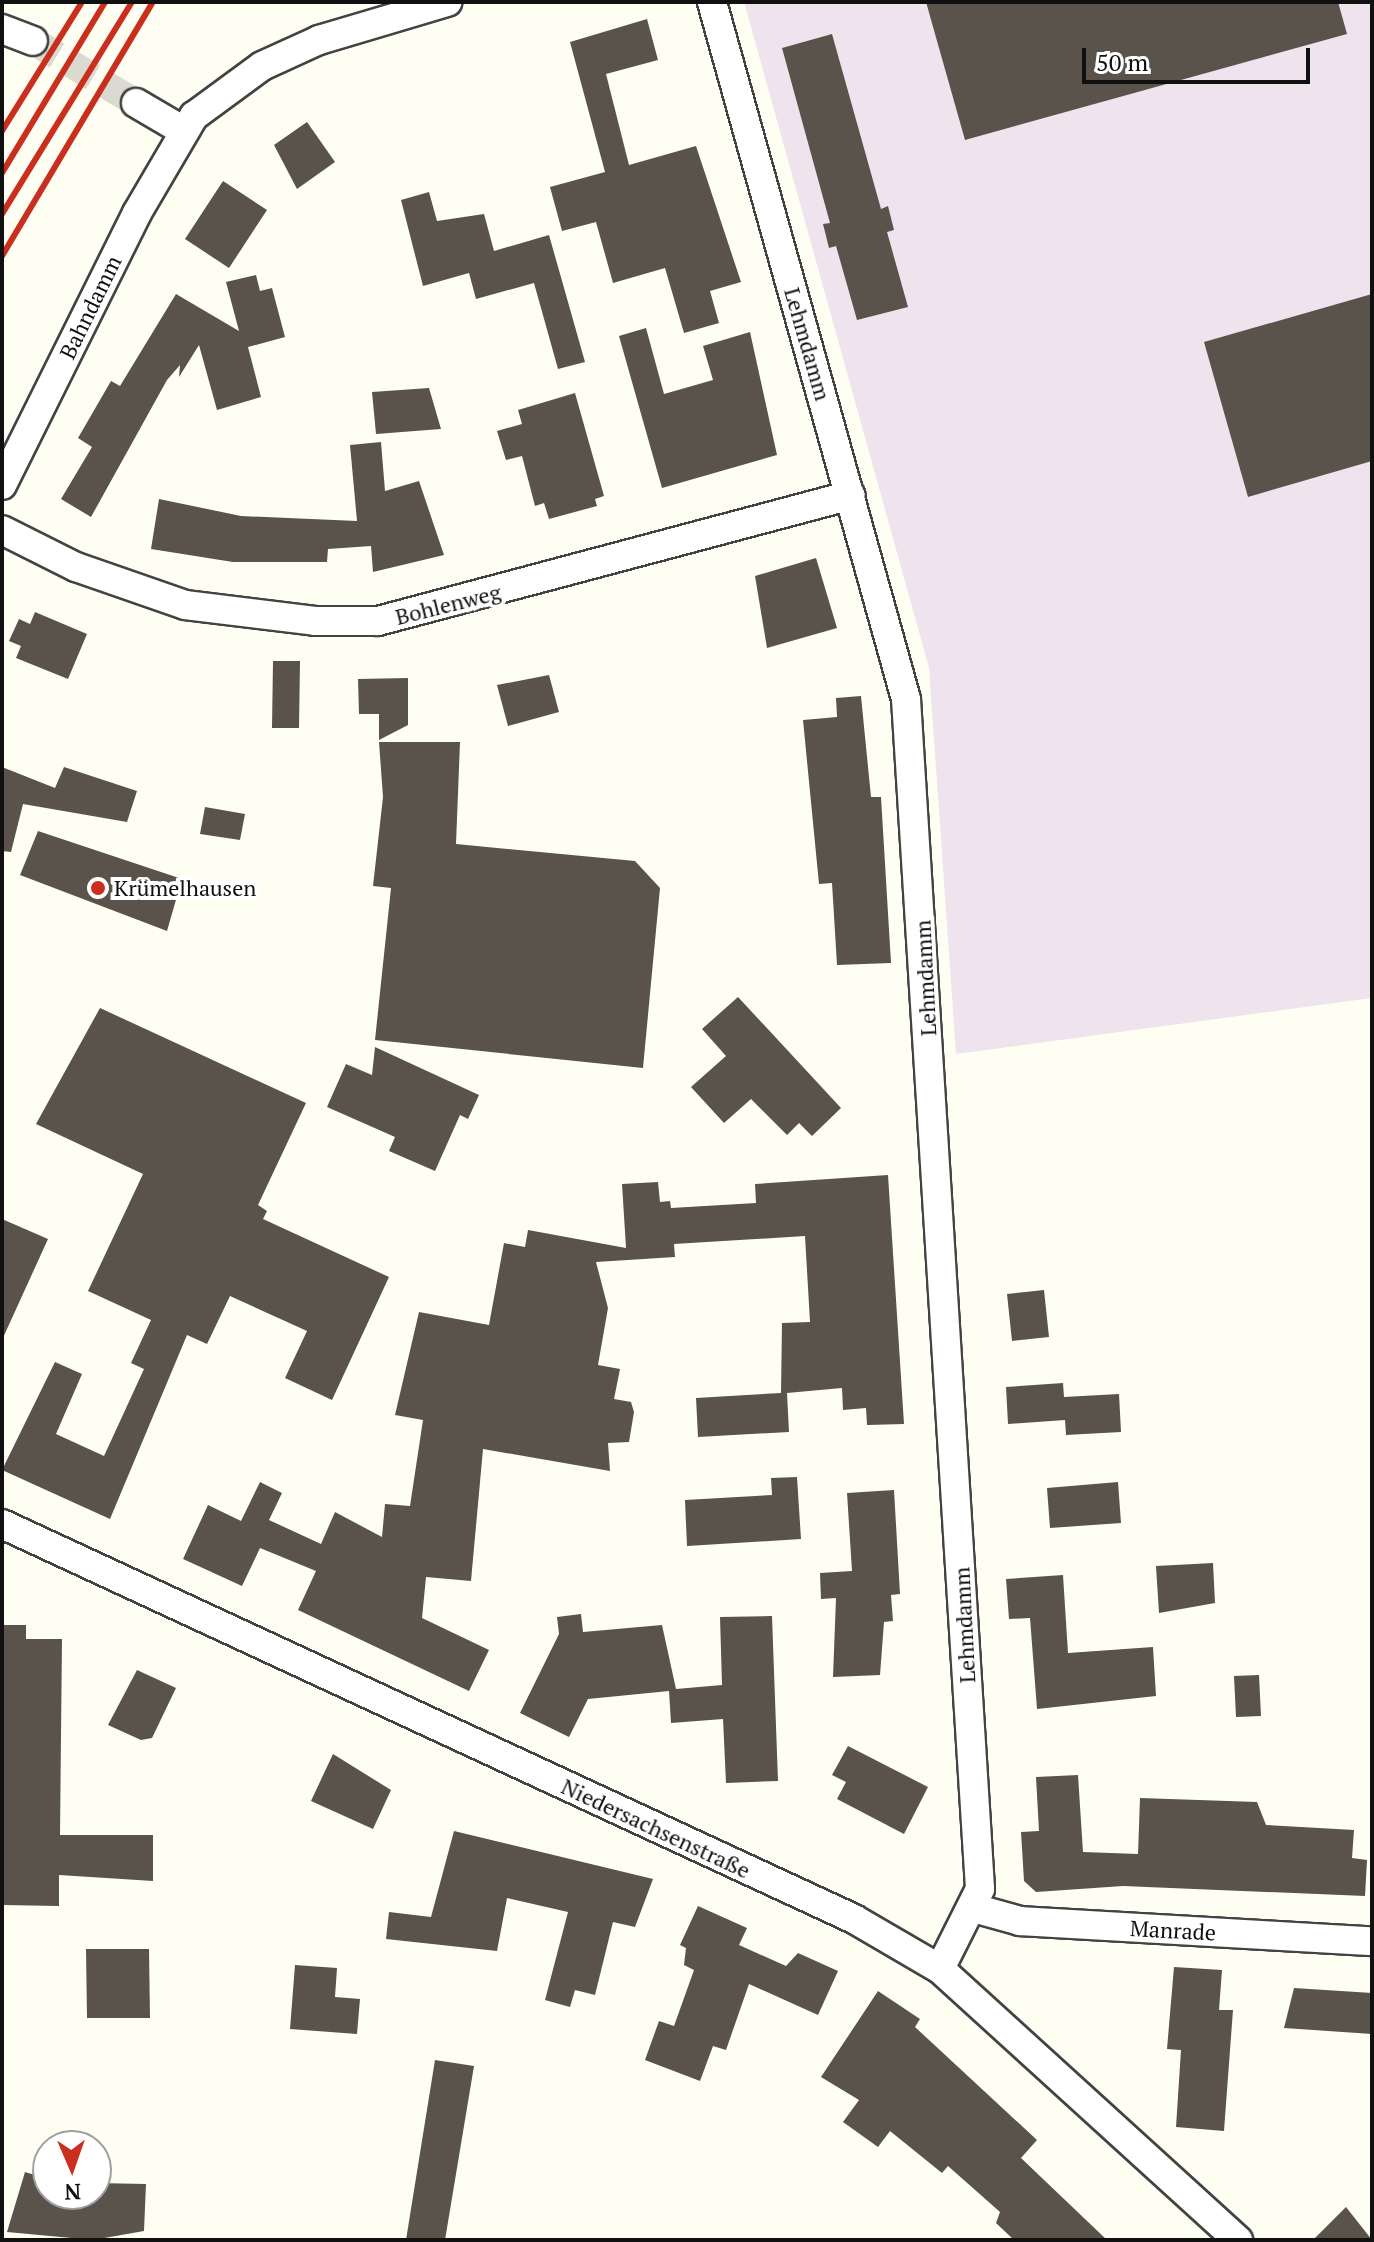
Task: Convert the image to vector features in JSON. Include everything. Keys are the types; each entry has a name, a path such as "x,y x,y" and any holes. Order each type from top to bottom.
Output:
{"street":[{"path":"136,103 182,130 262,66 319,40 447,2"},
{"name":"Lehmdamm","path":"712,2 906,699 977,1909"},
{"path":"2,29 33,41"},
{"name":"Bahndamm","path":"2,485 182,130"},
{"name":"Bohlenweg","path":"2,530 90,573 185,605 315,621 378,621 850,495"},
{"name":"Niedersachsenstraße","path":"2,1524 854,1919 940,1969 1238,2240"},
{"path":"940,1969 977,1909"},
{"name":"Manrade","path":"977,1909 1020,1921 1372,1941"}],"shaded area":[{"path":"744,2 1372,2 1372,998 956,1054 929,668"}],"building":[{"path":"926,2 1338,2 1347,34 965,140"},
{"path":"647,19 658,60 606,74 629,165 696,146 741,282 710,291 719,323 684,333 665,268 613,283 596,222 562,231 550,187 605,172 570,42"},
{"path":"832,34 881,209 888,206 894,230 887,232 908,307 857,320 836,246 829,248 823,224 830,223 782,48"},
{"path":"307,122 335,162 297,189 274,145"},
{"path":"223,181 267,210 229,268 185,239"},
{"path":"429,192 437,221 484,214 494,251 549,235 585,362 558,369 534,283 476,299 469,273 423,286 401,200"},
{"path":"256,275 260,291 272,288 285,337 248,347 261,397 217,410 199,345 179,377 180,365 167,380 91,517 61,499 92,447 78,438 111,381 120,386 176,294 239,331 226,282"},
{"path":"1372,294 1372,461 1248,497 1204,342"},
{"path":"646,328 664,394 713,380 703,346 750,332 777,455 662,488 619,336"},
{"path":"429,388 441,429 376,434 372,392"},
{"path":"575,393 604,496 595,499 597,506 549,519 544,503 535,506 522,456 506,460 497,431 522,424 518,410"},
{"path":"381,442 385,491 419,481 444,555 373,572 371,546 328,549 327,562 233,562 151,549 159,499 241,516 357,521 350,445"},
{"path":"816,558 837,628 767,648 755,576"},
{"path":"35,612 87,634 68,679 16,658 21,646 9,641 19,619 30,624"},
{"path":"273,661 300,661 299,728 272,728"},
{"path":"549,675 559,712 508,726 497,685"},
{"path":"408,678 408,725 379,740 379,714 359,714 358,679"},
{"path":"861,696 871,797 881,797 891,963 837,965 832,883 819,884 803,720 837,717 836,698"},
{"path":"379,742 460,742 456,844 635,861 660,888 643,1068 375,1040 391,888 373,886 383,797"},
{"path":"2,767 55,788 64,767 137,791 127,822 23,804 11,852 2,851"},
{"path":"205,807 245,814 240,840 200,834"},
{"path":"38,831 182,879 167,931 20,875"},
{"path":"738,997 841,1108 812,1136 799,1123 787,1135 751,1099 724,1123 691,1087 726,1056 702,1029"},
{"path":"100,1008 306,1103 258,1205 267,1211 263,1219 389,1277 332,1400 285,1378 307,1331 230,1296 207,1344 187,1335 110,1519 2,1470 55,1362 82,1374 56,1434 104,1456 144,1369 131,1363 151,1320 88,1291 143,1174 36,1124"},
{"path":"375,1047 479,1095 468,1119 460,1115 435,1171 389,1151 395,1137 327,1107 346,1064 372,1075"},
{"path":"888,1175 904,1424 867,1425 866,1408 843,1410 842,1388 787,1393 789,1432 698,1437 696,1398 781,1393 782,1323 810,1322 805,1236 674,1244 675,1257 596,1262 608,1308 598,1365 620,1369 614,1399 631,1402 634,1412 629,1442 608,1443 610,1471 483,1449 471,1581 426,1577 422,1618 489,1650 469,1691 298,1610 316,1571 260,1548 242,1586 183,1559 208,1505 241,1521 260,1482 282,1493 269,1520 321,1544 335,1512 382,1537 385,1504 410,1506 423,1420 395,1415 419,1312 489,1325 504,1243 525,1247 528,1230 626,1248 622,1184 658,1182 660,1202 670,1201 671,1208 756,1203 755,1184"},
{"path":"2,1219 48,1239 2,1340"},
{"path":"1044,1290 1049,1337 1012,1341 1007,1294"},
{"path":"1063,1383 1064,1397 1119,1394 1121,1432 1066,1435 1065,1420 1008,1424 1006,1387"},
{"path":"797,1477 801,1539 687,1546 685,1500 772,1495 771,1478"},
{"path":"1118,1482 1121,1523 1050,1528 1047,1488"},
{"path":"894,1490 900,1594 891,1595 893,1621 884,1622 880,1675 833,1677 836,1598 821,1599 820,1573 852,1571 847,1493"},
{"path":"1213,1563 1215,1603 1159,1613 1156,1566"},
{"path":"1063,1575 1068,1653 1153,1647 1156,1696 1037,1709 1030,1618 1009,1619 1006,1579"},
{"path":"581,1614 583,1632 662,1625 676,1689 722,1685 720,1617 772,1616 778,1781 726,1783 723,1719 671,1723 669,1691 588,1699 569,1737 520,1713 559,1634 557,1617"},
{"path":"2,1625 26,1625 26,1639 62,1639 60,1835 153,1835 153,1881 59,1875 59,1906 2,1905"},
{"path":"137,1670 176,1688 152,1738 141,1740 108,1725"},
{"path":"1259,1675 1261,1716 1236,1717 1234,1676"},
{"path":"848,1746 928,1787 904,1834 837,1799 846,1782 832,1775"},
{"path":"333,1754 391,1790 373,1829 311,1801"},
{"path":"1078,1775 1083,1852 1138,1854 1140,1798 1257,1802 1266,1825 1354,1830 1352,1858 1367,1860 1365,1896 1123,1886 1036,1892 1024,1881 1021,1832 1039,1831 1036,1777"},
{"path":"454,1831 653,1879 635,1927 613,1922 595,1995 575,1990 570,2007 545,2000 568,1912 507,1898 497,1951 386,1939 389,1912 431,1917"},
{"path":"698,1906 747,1928 739,1945 786,1966 798,1953 838,1971 818,2015 749,1984 726,2050 713,2046 700,2081 645,2060 659,2021 674,2026 694,1970 684,1965 686,1948 680,1945"},
{"path":"86,1949 149,1949 150,2018 87,2018"},
{"path":"295,1965 337,1968 335,1997 360,1999 357,2034 290,2029"},
{"path":"1174,1967 1222,1970 1219,2010 1233,2010 1224,2131 1176,2127 1181,2050 1167,2049"},
{"path":"1294,1988 1372,1993 1372,2034 1284,2028"},
{"path":"878,1991 920,2019 915,2027 1037,2140 1021,2158 1107,2240 1014,2240 996,2223 1000,2212 948,2166 942,2173 890,2131 878,2147 843,2122 859,2100 821,2077"},
{"path":"435,2060 474,2066 445,2240 406,2240"},
{"path":"25,2172 32,2174 32,2210 112,2210 112,2183 146,2184 144,2231 93,2240 7,2232"},
{"path":"1346,2207 1372,2240 1313,2240"}],"tunnel":[{"path":"33,41 136,103"}],"railway":[{"path":"2,131 82,2"},
{"path":"2,173 105,2"},
{"path":"2,214 132,2"},
{"path":"2,256 153,2"}],"place":[{"name":"Krümelhausen","path":"98,888"}]}
